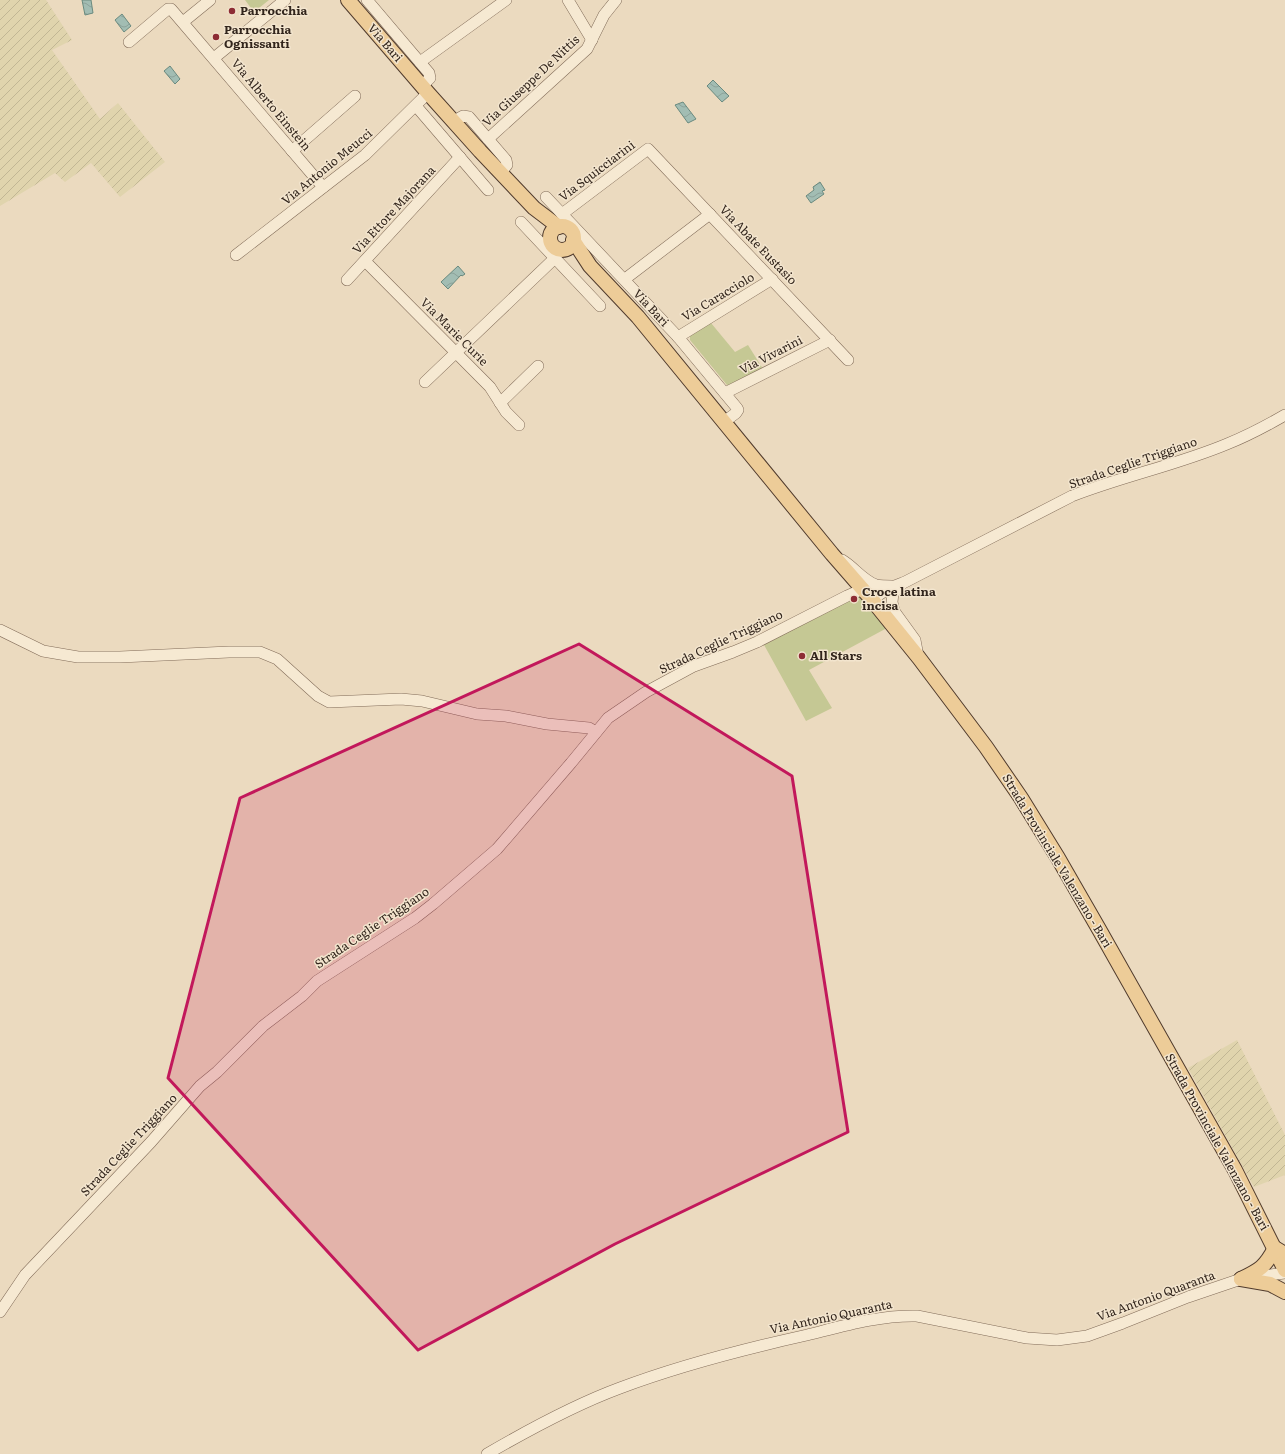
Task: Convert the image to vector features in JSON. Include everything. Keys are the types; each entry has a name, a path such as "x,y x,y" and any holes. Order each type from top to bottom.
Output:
{"main road":[{"name":"Via Bari","path":"348,0 480,151 561,238 590,266 638,317 777,486"},
{"name":"Strada Provinciale Valenzano - Bari","path":"777,486 919,658 986,747 1021,798 1058,858 1235,1170 1280,1251 1285,1270"},
{"path":"1241,1279 1259,1270 1269,1259 1280,1251"},
{"path":"1241,1279 1270,1284 1285,1292"}],"street":[{"path":"182,22 210,0"},
{"path":"214,58 285,0"},
{"name":"Via Bari","path":"367,0 430,75 425,89"},
{"path":"420,62 506,0"},
{"path":"568,0 592,40"},
{"name":"Via Giuseppe De Nittis","path":"488,139 582,54 592,40 604,15 616,0"},
{"name":"Via Alberto Einstein","path":"129,42 168,9 171,10 214,58 323,188"},
{"name":"Via Antonio Meucci","path":"236,255 365,155 416,106 425,89"},
{"path":"292,151 355,96"},
{"path":"416,106 488,190"},
{"path":"445,139 463,116 469,117 507,162 507,165 500,172"},
{"name":"Via Abate Eustasio","path":"648,149 848,360"},
{"name":"Via Squicciarini","path":"425,382 456,353 561,238 648,149"},
{"name":"Via Ettore Majorana","path":"346,280 463,160 480,151"},
{"name":"Via Bari","path":"546,197 561,238 600,306"},
{"path":"625,279 710,214"},
{"name":"Via Bari","path":"521,222 561,238 625,279 678,337 738,410 724,422"},
{"name":"Via Marie Curie","path":"365,261 492,390 500,403 519,425"},
{"name":"Via Caracciolo","path":"678,337 772,280"},
{"name":"Via Vivarini","path":"724,393 830,340"},
{"path":"500,403 538,366"},
{"path":"695,387 709,375"},
{"name":"Strada Ceglie Triggiano","path":"873,601 881,592 893,590 905,582 1072,496 1100,485 1228,444 1270,424 1285,415"},
{"path":"832,554 850,565 866,580 893,590 892,602 894,611 915,640 919,658"},
{"name":"Strada Ceglie Triggiano","path":"0,1312 25,1275 151,1142 200,1086 217,1072 263,1026 302,996 317,981 415,918 497,849 608,718 646,692 670,678 694,666 756,642 847,596 863,590"},
{"path":"0,630 43,652 78,657 260,652 278,659 318,696 329,702 402,699 422,701 477,714 506,716 547,724 589,728 596,732"},
{"name":"Via Antonio Quaranta","path":"487,1454 575,1407 620,1388 688,1365 754,1347 866,1321 898,1315 917,1316 1027,1338 1057,1340 1087,1336 1188,1296 1241,1279 1285,1273"}],"highlighted area":[{"path":"579,644 792,776 848,1132 615,1244 418,1350 168,1078 240,798"}],"shaded area":[{"path":"0,0 46,0 72,40 52,50 100,119 118,103 165,162 120,197 91,163 65,182 55,173 0,206"},
{"path":"1237,1040 1285,1135 1285,1175 1254,1187 1188,1068"}],"green space":[{"path":"245,0 269,0 254,12"},
{"path":"711,323 735,352 748,345 763,369 728,386 690,340 690,335"},
{"name":"All Stars","path":"857,594 887,628 809,670 832,708 806,721 763,643"}],"water":[{"path":"82,0 91,0 93,13 85,15"},
{"path":"122,14 131,26 124,32 115,20"},
{"path":"170,66 180,79 175,84 164,71"},
{"path":"713,80 729,96 722,102 707,86"},
{"path":"683,102 696,119 688,123 675,105"},
{"path":"820,182 825,190 822,191 824,194 811,203 806,196 814,190 813,187"},
{"path":"458,266 465,274 462,276 461,275 448,289 441,282"}],"place":[{"name":"Parrocchia","path":"232,11"},
{"name":"Parrocchia Ognissanti","path":"216,37"},
{"name":"Croce latina incisa","path":"854,599"},
{"name":"All Stars","path":"802,656"}]}
